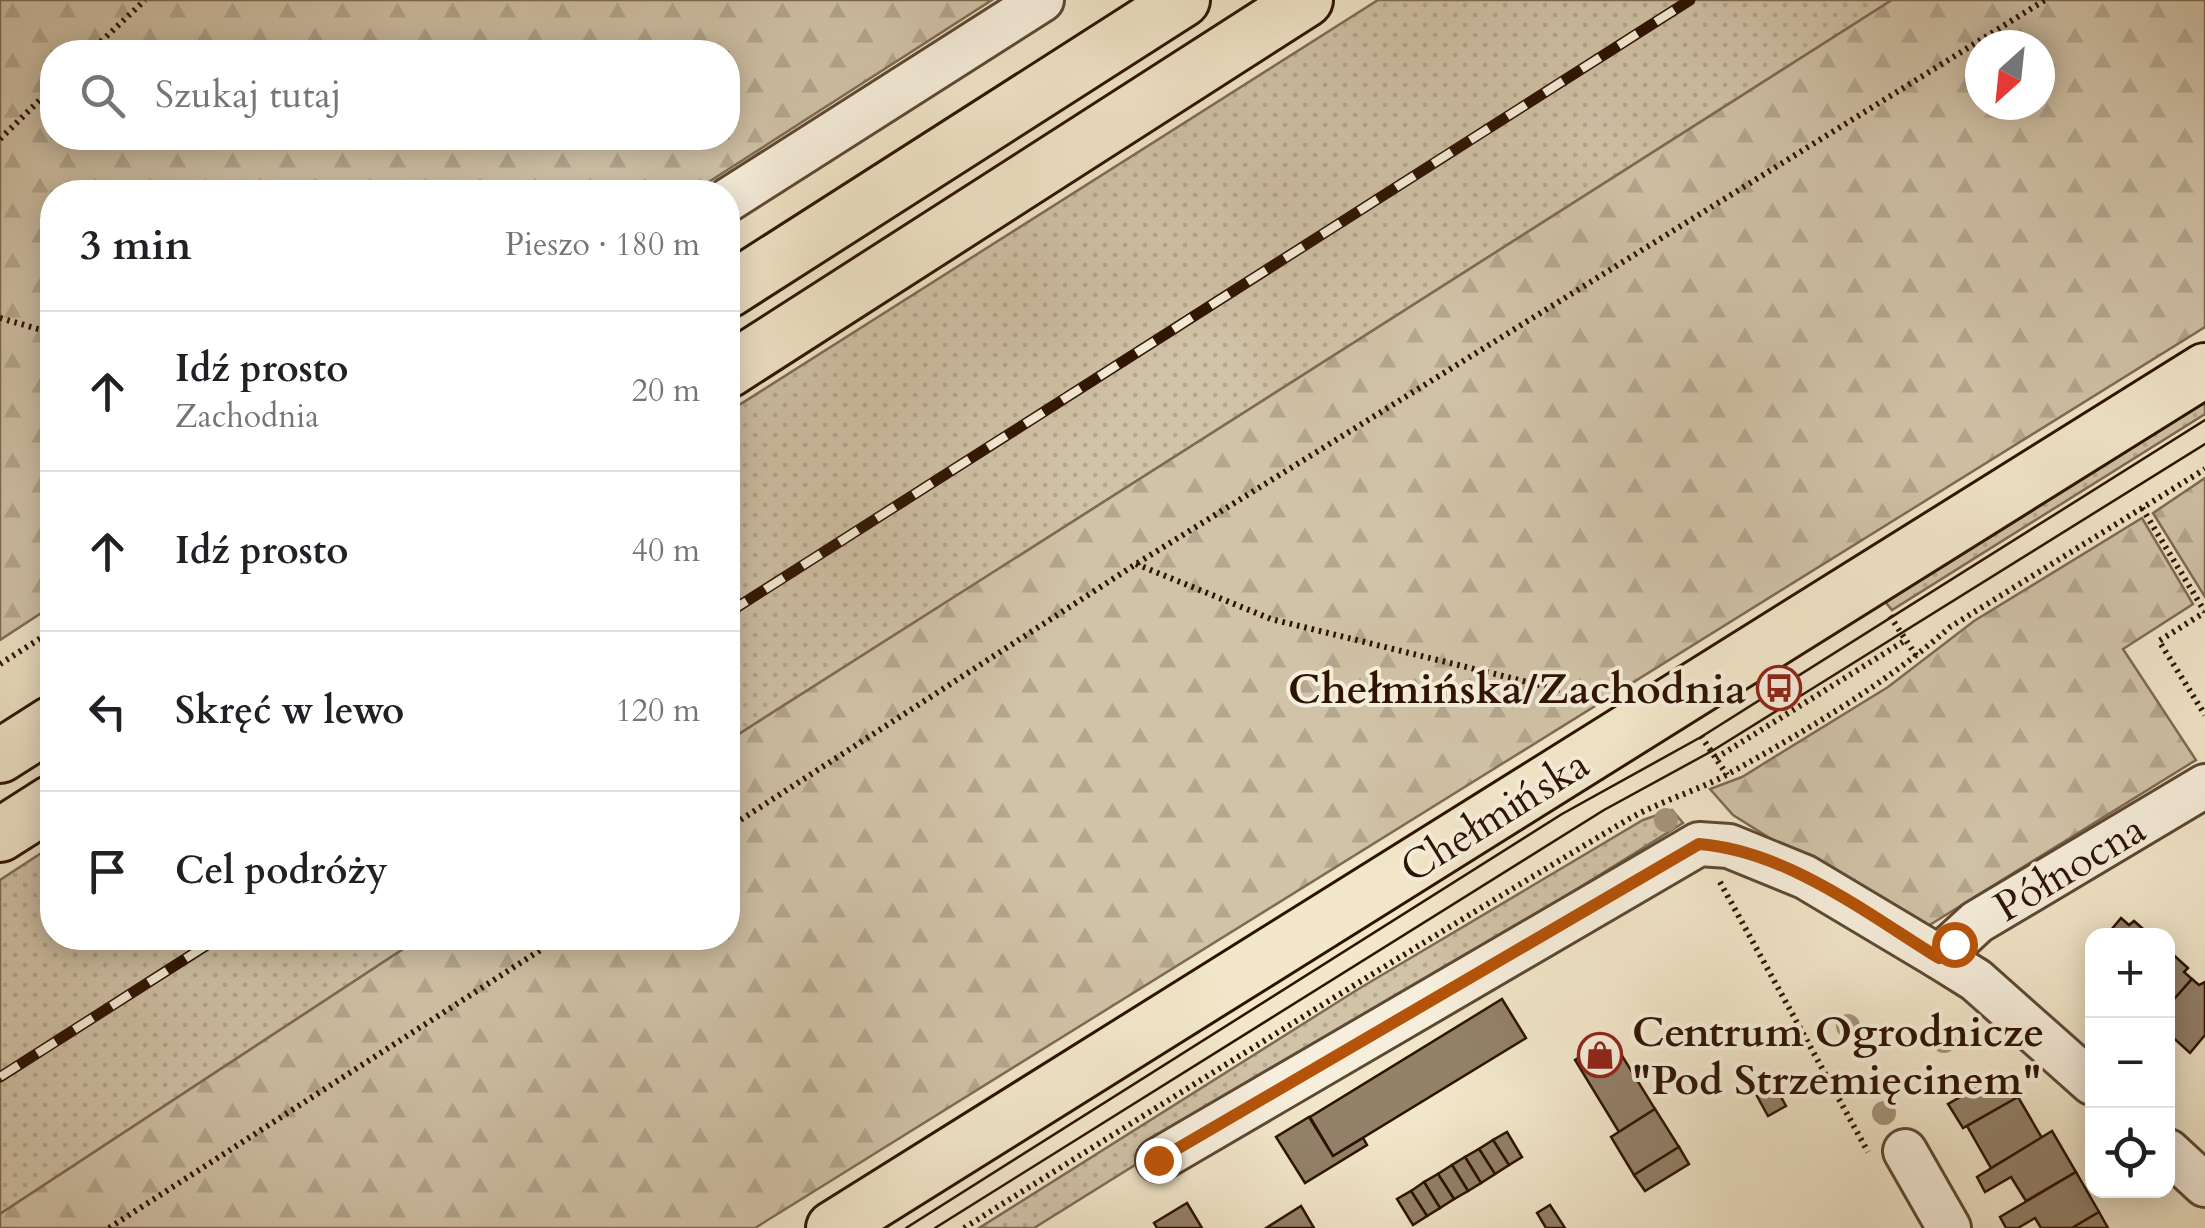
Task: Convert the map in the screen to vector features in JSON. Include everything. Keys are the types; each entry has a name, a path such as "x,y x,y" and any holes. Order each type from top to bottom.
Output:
{"main road":[{"path":"740,283 1183,0"},
{"path":"740,363 1306,0"},
{"name":"Chełmińska","path":"833,1228 2205,370"},
{"path":"0,756 40,731"},
{"path":"0,835 40,810"}],"street":[{"path":"740,192 1042,0"},
{"name":"Północna","path":"1939,958 1977,922 2205,786"},
{"path":"1158,1160 1699,844 1729,846 1766,860 1878,921 1976,980 2085,1076"},
{"path":"1888,1154 1950,1228"},
{"path":"2175,1157 2205,1185"}],"path":[{"path":"101,40 135,3 145,0"},
{"path":"740,820 1136,564 2045,0"},
{"path":"0,139 40,100"},
{"path":"0,318 40,330"},
{"path":"964,1228 1604,834 1655,804 1727,775 1917,657 1950,627 2205,469"},
{"path":"2142,508 2205,612 2159,640 2205,715"},
{"path":"1136,564 1271,619 1560,690"},
{"path":"0,664 40,638"},
{"path":"1716,758 1906,640"},
{"path":"1699,844 1888,1154"},
{"path":"110,1228 539,950"}],"green space":[{"path":"0,0 992,0 712,180 40,180 40,614 0,640"},
{"path":"1378,0 1892,0 740,733 740,404"},
{"path":"1892,0 2205,0 2205,327 755,1228 0,1228 0,1214 402,950 740,950 740,733"},
{"path":"2205,395 2205,414 1892,610 1882,598"},
{"path":"2205,478 2205,597 2153,513"},
{"path":"2142,518 2193,604 2123,649 2196,760 1928,926 1908,925 1733,815 1710,789 1742,777 1888,687 1974,621"},
{"path":"1672,810 1683,823 1034,1228 979,1228 1360,988 1643,820"},
{"path":"40,854 40,950 402,950 0,1214 0,880"}],"building":[{"path":"2121,918 2142,928 2113,928"},
{"path":"2175,956 2188,968 2184,972 2192,979 2175,998"},
{"path":"2192,979 2199,985 2205,982 2205,1035 2190,1053 2175,1039 2175,998"},
{"path":"1502,999 1526,1038 1333,1156 1310,1117"},
{"path":"1611,1038 1655,1109 1619,1132 1575,1060"},
{"path":"2001,1074 2015,1099 1963,1128 1948,1104"},
{"path":"1775,1086 1786,1106 1768,1116 1757,1096"},
{"path":"2018,1097 2042,1138 1991,1168 1967,1126"},
{"path":"1655,1109 1679,1147 1634,1175 1611,1137"},
{"path":"1309,1117 1333,1156 1363,1138 1367,1145 1305,1183 1276,1137"},
{"path":"2052,1131 2076,1172 2026,1201 2011,1177 1985,1192 1977,1177"},
{"path":"1507,1132 1522,1157 1509,1165 1493,1140"},
{"path":"1493,1140 1509,1165 1495,1174 1479,1149"},
{"path":"1679,1147 1689,1164 1645,1191 1634,1175"},
{"path":"1479,1149 1495,1174 1481,1183 1465,1157"},
{"path":"1465,1157 1481,1183 1468,1191 1452,1165"},
{"path":"1452,1165 1468,1191 1454,1199 1438,1174"},
{"path":"2076,1172 2085,1188 2085,1198 2091,1198 2099,1212 2072,1228 2041,1228 2035,1218 2018,1228 2006,1228 2000,1217"},
{"path":"1438,1174 1454,1199 1440,1208 1424,1182"},
{"path":"1424,1182 1440,1208 1427,1216 1411,1191"},
{"path":"1411,1191 1427,1216 1413,1225 1397,1199"},
{"path":"1187,1203 1202,1228 1157,1228 1154,1223"},
{"path":"1550,1205 1565,1228 1546,1228 1537,1213"},
{"path":"1301,1206 1314,1228 1266,1228"},
{"path":"2099,1212 2108,1228 2072,1228"}],"tram line":[{"path":"906,1228 1562,814 1701,737 2205,420"},
{"path":"935,1228 1604,810 1712,751 2205,444"}],"railway":[{"path":"740,605 1690,0"},
{"path":"0,1077 199,950"}],"place":[{"name":"Chełmińska/Zachodnia","path":"1779,688"},
{"name":"Centrum Ogrodnicze \"Pod Strzemięcinem\"","path":"1600,1055"}],"route":[{"path":"1158,1160 1699,844 1729,846 1805,878 1939,958 1954,944"}]}
